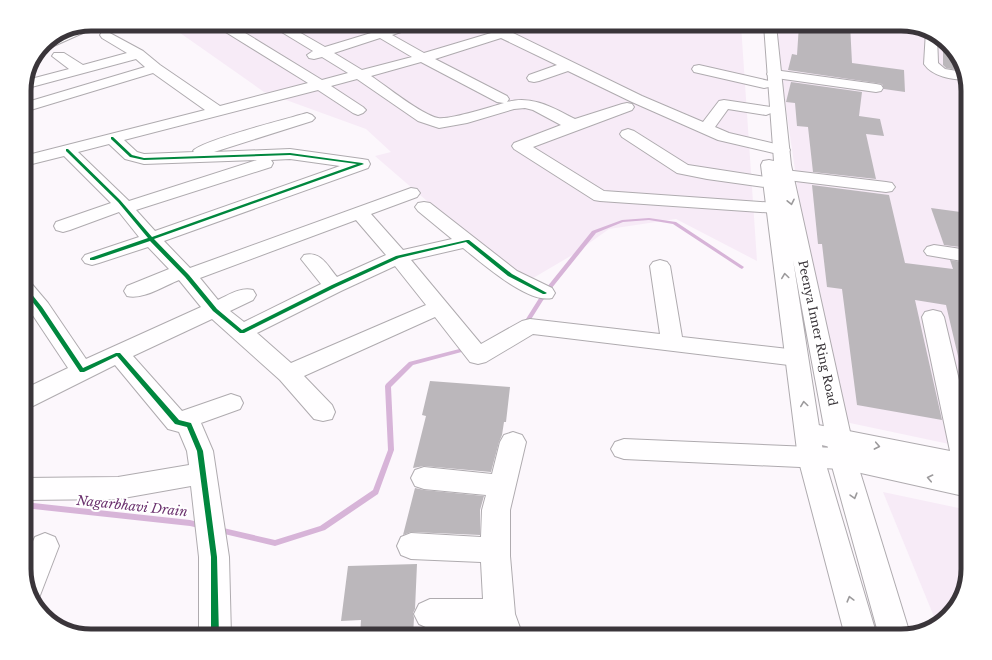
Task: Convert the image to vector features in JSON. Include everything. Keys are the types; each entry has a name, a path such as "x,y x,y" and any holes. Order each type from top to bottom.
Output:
{"street":[{"path":"233,31 287,63 358,110"},
{"path":"289,31 359,74 423,118 439,123 467,118 513,105 525,104 537,106 574,125"},
{"path":"376,31 423,58 502,99"},
{"path":"287,63 391,31"},
{"path":"498,31 637,99 724,137 775,149"},
{"name":"Peenya Inner Ring Road","path":"761,31 769,79 778,179 841,449 893,629"},
{"name":"Peenya Inner Ring Road","path":"770,31 769,79 766,110 775,149"},
{"path":"31,159 423,58 503,33"},
{"path":"106,35 138,54 155,68 217,111"},
{"path":"931,39 931,64 940,72 959,75"},
{"path":"32,83 138,54"},
{"path":"59,56 81,70"},
{"path":"552,58 534,71 569,66"},
{"path":"31,106 155,68"},
{"path":"699,69 769,79 876,88"},
{"path":"706,129 727,98 766,110"},
{"path":"627,107 574,125 520,146 600,196 776,208"},
{"path":"189,158 217,145 307,118"},
{"path":"628,134 683,169 707,174 886,187"},
{"path":"92,259 362,164 290,154 144,159 131,156 112,138"},
{"path":"67,150 124,207 151,239 185,273 215,310 242,332 288,374 323,412"},
{"path":"63,226 290,154"},
{"name":"Peenya Inner Ring Road","path":"778,179 776,208 811,458 860,629"},
{"path":"134,291 411,193"},
{"path":"424,207 510,275 544,292"},
{"path":"359,212 398,257 478,356 530,326 797,358"},
{"path":"242,332 334,286 398,257 467,241"},
{"path":"934,251 961,255"},
{"path":"312,259 334,286"},
{"path":"660,266 672,343"},
{"path":"31,396 118,354 246,295"},
{"path":"31,297 82,371"},
{"path":"288,374 438,308"},
{"path":"933,317 961,445"},
{"path":"118,354 176,422 189,425 200,452 214,557 215,629"},
{"path":"176,422 231,403"},
{"path":"808,433 841,449 961,471"},
{"path":"430,614 503,625 495,550 496,510 513,442"},
{"path":"624,449 811,458 841,449"},
{"path":"424,478 502,486"},
{"path":"31,489 204,485"},
{"path":"32,579 45,546"},
{"path":"411,546 495,550"}],"shaded area":[{"path":"177,31 741,31 757,261 676,219 609,229 574,254 523,284 375,156 391,152 366,129 264,92"},
{"path":"775,31 901,31 920,34 928,37 946,51 955,64 959,75 961,91 961,447 831,419"},
{"path":"883,492 961,509 961,569 958,588 955,596 946,609 935,618"}],"building":[{"path":"799,31 850,31 852,63 904,70 905,92 884,89 882,84 788,70 792,54 797,55"},
{"path":"943,48 955,64 957,70 946,68 943,65"},
{"path":"791,82 862,92 859,116 880,119 884,136 866,134 876,179 813,172 808,127 797,126 795,103 786,102"},
{"path":"812,185 889,195 905,263 953,269 950,260 961,262 961,369 946,305 915,300 942,420 857,405 842,289 827,287 822,244 818,244"},
{"path":"931,208 961,212 961,247 944,245"},
{"path":"430,381 510,387 506,422 504,422 502,435 491,472 424,466 413,468 426,416 422,415"},
{"path":"415,488 484,496 480,510 480,535 411,532 403,535"},
{"path":"417,564 415,609 413,613 413,629 360,629 361,620 341,621 348,566"}],"waterway":[{"name":"Nagarbhavi Drain","path":"524,323 528,320 545,293 594,232 622,221 649,219 674,223 742,267"},
{"name":"Nagarbhavi Drain","path":"219,530 275,543 322,528 376,492 391,450 388,386 411,363 467,349"},
{"name":"Nagarbhavi Drain","path":"31,506 190,523 203,526"}],"cycle path":[{"path":"92,259 362,164 290,154 144,159 131,156 112,138"},
{"path":"67,150 119,201 151,239 187,276 215,310 242,332 334,286 398,257 467,241 510,275 545,293"},
{"path":"31,297 82,371 118,354 177,422 189,425 200,451 214,557 215,629"}]}
